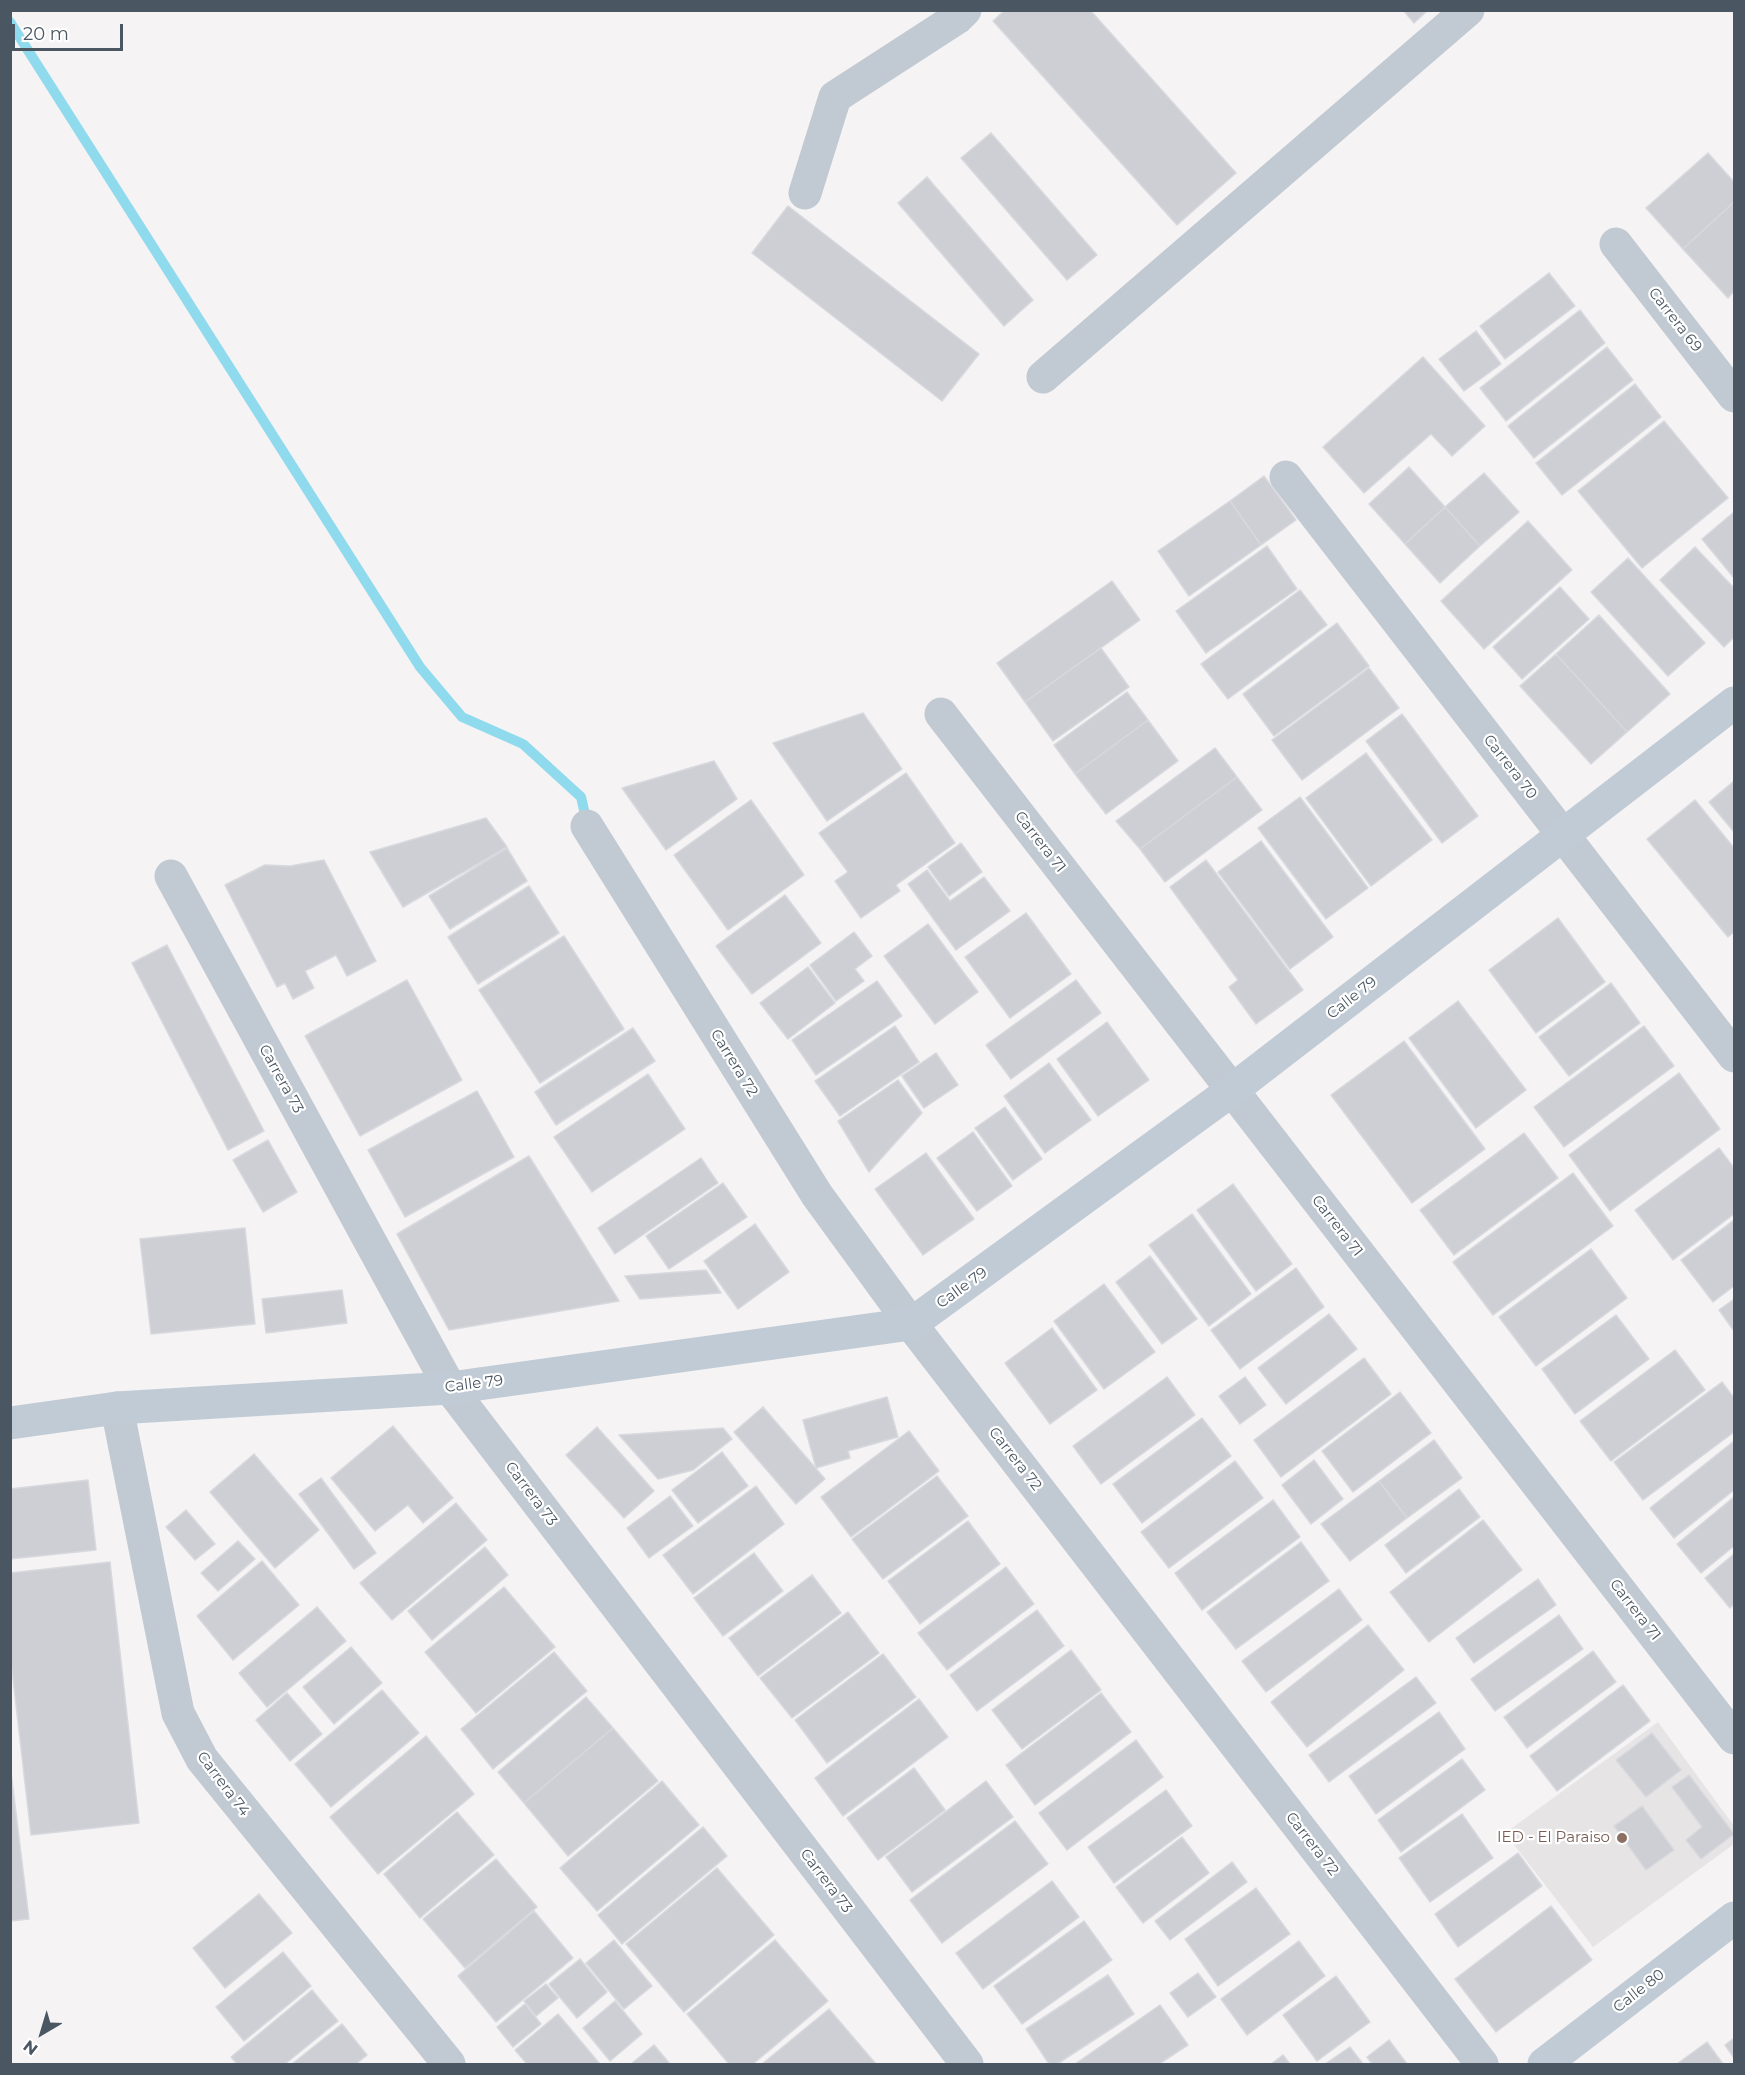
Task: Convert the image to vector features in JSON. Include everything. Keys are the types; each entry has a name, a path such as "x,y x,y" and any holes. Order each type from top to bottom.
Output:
{"street":[{"path":"805,193 835,97 957,18 965,10"},
{"path":"1043,377 1468,10"},
{"name":"Carrera 69","path":"1617,244 1734,396"},
{"name":"Carrera 70","path":"1286,477 1734,1056"},
{"name":"Calle 79","path":"10,1423 117,1408 450,1388 911,1324 1232,1090 1734,703"},
{"name":"Carrera 71","path":"941,714 1734,1738"},
{"name":"Carrera 72","path":"587,826 817,1195 911,1324 1482,2064"},
{"name":"Carrera 73","path":"171,876 450,1388 967,2064"},
{"name":"Carrera 74","path":"117,1408 178,1713 202,1759 448,2064"},
{"name":"Calle 80","path":"1544,2064 1734,1918"}],"shaded area":[{"name":"IED - El Paraiso","path":"1658,1722 1734,1826 1734,1844 1593,1947 1505,1833"}],"building":[{"path":"1005,10 1090,10 1236,173 1177,225 993,21"},
{"path":"1403,10 1428,10 1414,23"},
{"path":"991,133 1097,255 1067,280 961,158"},
{"path":"1708,153 1734,182 1734,202 1683,249 1646,208"},
{"path":"927,177 1033,300 1004,326 898,203"},
{"path":"1734,202 1734,291 1728,298 1683,249"},
{"path":"788,206 979,354 942,401 752,253"},
{"path":"1549,273 1575,306 1505,359 1480,326"},
{"path":"1580,310 1605,343 1506,421 1480,388"},
{"path":"1476,331 1501,364 1464,391 1439,359"},
{"path":"1607,347 1633,380 1534,458 1508,426"},
{"path":"1423,357 1485,426 1452,456 1431,434 1364,493 1323,447"},
{"path":"1635,384 1661,417 1562,495 1536,463"},
{"path":"1664,421 1728,498 1642,568 1578,491"},
{"path":"1409,467 1445,507 1405,544 1369,504"},
{"path":"1484,473 1519,512 1480,546 1445,507"},
{"path":"1264,476 1296,520 1261,545 1230,501"},
{"path":"1230,501 1261,545 1189,596 1158,551"},
{"path":"1445,507 1480,546 1440,583 1405,544"},
{"path":"1734,512 1734,578 1702,539"},
{"path":"1528,521 1572,570 1484,649 1441,601"},
{"path":"1267,546 1297,589 1206,653 1176,611"},
{"path":"1695,547 1734,588 1734,637 1724,647 1660,580"},
{"path":"1628,558 1705,643 1668,676 1591,592"},
{"path":"1112,581 1140,620 1025,702 997,663"},
{"path":"1560,587 1589,619 1522,679 1493,647"},
{"path":"1300,590 1327,625 1228,699 1201,664"},
{"path":"1599,615 1670,694 1627,732 1556,654"},
{"path":"1337,623 1369,666 1274,736 1243,694"},
{"path":"1101,648 1129,687 1053,741 1025,702"},
{"path":"1556,654 1627,732 1591,764 1520,686"},
{"path":"1369,668 1399,708 1302,780 1272,740"},
{"path":"1127,692 1148,720 1075,774 1054,745"},
{"path":"863,713 902,769 827,821 773,743"},
{"path":"1402,714 1478,816 1442,843 1366,741"},
{"path":"1148,720 1178,761 1106,814 1075,774"},
{"path":"1215,748 1237,777 1140,849 1116,821"},
{"path":"1366,753 1432,840 1371,886 1306,798"},
{"path":"714,761 737,799 666,850 622,788"},
{"path":"906,773 955,843 896,885 900,891 861,918 835,881 848,872 819,833"},
{"path":"1237,777 1262,810 1165,882 1140,849"},
{"path":"1734,781 1734,832 1709,802"},
{"path":"1300,797 1368,888 1326,919 1258,828"},
{"path":"751,800 804,875 728,930 674,855"},
{"path":"1695,800 1734,848 1734,932 1728,937 1647,839"},
{"path":"486,818 507,847 403,907 370,852"},
{"path":"1261,841 1333,937 1290,969 1218,872"},
{"path":"961,843 982,872 949,896 928,867"},
{"path":"507,848 527,881 450,929 429,896"},
{"path":"324,860 376,961 347,976 336,955 305,971 314,988 293,999 285,983 277,987 225,885 265,865 290,866"},
{"path":"1206,860 1303,990 1256,1024 1229,987 1238,980 1170,887"},
{"path":"927,870 950,901 984,877 1010,911 956,950 908,884"},
{"path":"529,886 559,933 478,984 448,937"},
{"path":"785,895 821,943 752,994 716,946"},
{"path":"1026,913 1071,974 1010,1018 965,957"},
{"path":"1558,918 1605,982 1536,1033 1489,970"},
{"path":"928,924 978,992 935,1024 884,956"},
{"path":"854,932 872,956 855,969 864,981 836,1001 810,965"},
{"path":"564,936 624,1029 540,1083 479,990"},
{"path":"167,945 264,1131 228,1150 132,963"},
{"path":"808,967 835,1003 788,1039 760,1003"},
{"path":"407,980 462,1080 360,1136 305,1036"},
{"path":"1076,980 1101,1013 1011,1079 986,1045"},
{"path":"877,981 902,1016 816,1075 792,1040"},
{"path":"1611,983 1640,1023 1569,1076 1539,1037"},
{"path":"1458,1001 1526,1090 1476,1128 1409,1038"},
{"path":"1107,1022 1149,1080 1098,1116 1057,1059"},
{"path":"895,1026 919,1062 840,1116 815,1081"},
{"path":"1644,1026 1674,1066 1564,1147 1534,1107"},
{"path":"633,1028 655,1061 556,1125 535,1092"},
{"path":"1404,1041 1485,1149 1412,1203 1331,1095"},
{"path":"936,1053 958,1085 924,1108 902,1076"},
{"path":"1049,1063 1091,1120 1045,1153 1004,1096"},
{"path":"1679,1073 1720,1129 1610,1211 1569,1155"},
{"path":"648,1074 685,1129 592,1192 554,1137"},
{"path":"898,1080 922,1113 869,1172 838,1121"},
{"path":"477,1091 514,1157 405,1217 368,1150"},
{"path":"1005,1107 1042,1159 1013,1180 975,1128"},
{"path":"973,1132 1012,1186 977,1211 937,1158"},
{"path":"1524,1133 1558,1178 1454,1255 1420,1210"},
{"path":"268,1140 297,1192 263,1212 233,1160"},
{"path":"1719,1148 1734,1168 1734,1214 1673,1260 1635,1210"},
{"path":"926,1153 974,1219 923,1255 875,1189"},
{"path":"529,1156 619,1301 449,1330 397,1234"},
{"path":"701,1158 718,1183 615,1254 598,1228"},
{"path":"1573,1173 1613,1226 1493,1315 1453,1262"},
{"path":"723,1183 747,1217 669,1269 646,1236"},
{"path":"1233,1184 1292,1264 1256,1291 1197,1210"},
{"path":"1192,1214 1251,1294 1209,1326 1149,1245"},
{"path":"1734,1220 1734,1286 1713,1302 1681,1260"},
{"path":"755,1224 789,1272 738,1309 704,1261"},
{"path":"245,1228 255,1324 151,1334 140,1239"},
{"path":"1591,1249 1627,1298 1536,1366 1499,1317"},
{"path":"1150,1256 1197,1319 1162,1344 1116,1282"},
{"path":"1296,1268 1324,1307 1240,1369 1211,1330"},
{"path":"706,1270 721,1293 640,1299 625,1276"},
{"path":"1104,1284 1155,1352 1104,1389 1054,1321"},
{"path":"342,1290 347,1323 266,1333 262,1299"},
{"path":"1734,1299 1734,1331 1719,1310"},
{"path":"1329,1314 1357,1349 1286,1404 1258,1368"},
{"path":"1616,1315 1649,1359 1575,1414 1542,1369"},
{"path":"1052,1328 1097,1390 1050,1424 1005,1363"},
{"path":"1675,1350 1705,1390 1611,1461 1580,1421"},
{"path":"1364,1358 1391,1394 1281,1477 1254,1440"},
{"path":"1167,1377 1195,1415 1101,1484 1073,1446"},
{"path":"1245,1377 1266,1405 1240,1424 1219,1396"},
{"path":"1722,1382 1734,1398 1734,1432 1643,1500 1614,1462"},
{"path":"1400,1392 1431,1433 1353,1492 1322,1451"},
{"path":"887,1397 898,1437 848,1451 850,1458 816,1468 803,1420"},
{"path":"763,1407 825,1479 796,1504 734,1432"},
{"path":"1202,1418 1231,1456 1142,1523 1113,1484"},
{"path":"393,1426 453,1498 423,1523 408,1505 375,1531 331,1478"},
{"path":"597,1427 654,1491 624,1518 566,1455"},
{"path":"723,1428 732,1439 693,1470 658,1479 619,1435"},
{"path":"909,1431 939,1471 851,1537 821,1497"},
{"path":"1434,1440 1462,1478 1407,1518 1379,1481"},
{"path":"1734,1441 1734,1490 1674,1538 1650,1508"},
{"path":"722,1452 748,1486 698,1523 672,1490"},
{"path":"254,1454 319,1530 275,1568 210,1492"},
{"path":"1314,1460 1343,1499 1311,1524 1282,1485"},
{"path":"1235,1461 1263,1498 1169,1568 1141,1532"},
{"path":"937,1476 968,1516 883,1579 852,1539"},
{"path":"321,1478 376,1553 354,1569 299,1494"},
{"path":"88,1480 96,1550 10,1559 10,1489"},
{"path":"1379,1481 1407,1518 1350,1561 1321,1524"},
{"path":"756,1486 784,1524 693,1594 663,1555"},
{"path":"1459,1489 1480,1517 1406,1573 1385,1545"},
{"path":"670,1496 693,1526 649,1558 627,1528"},
{"path":"1734,1497 1734,1546 1701,1573 1677,1544"},
{"path":"1273,1500 1300,1537 1202,1610 1175,1573"},
{"path":"456,1503 487,1540 392,1620 360,1583"},
{"path":"186,1510 215,1544 195,1560 166,1527"},
{"path":"1483,1520 1522,1570 1429,1642 1390,1592"},
{"path":"968,1521 1000,1564 920,1624 888,1581"},
{"path":"238,1541 255,1559 218,1591 201,1573"},
{"path":"1301,1542 1329,1581 1236,1649 1207,1612"},
{"path":"485,1547 508,1575 432,1640 408,1611"},
{"path":"754,1553 783,1591 723,1636 694,1598"},
{"path":"1734,1554 1734,1604 1730,1608 1705,1578"},
{"path":"262,1561 299,1605 233,1660 197,1616"},
{"path":"110,1562 139,1823 31,1835 10,1653 10,1573"},
{"path":"1006,1567 1034,1604 947,1670 918,1633"},
{"path":"812,1575 841,1613 758,1676 729,1638"},
{"path":"1538,1579 1556,1605 1474,1663 1456,1638"},
{"path":"504,1587 555,1647 476,1713 425,1652"},
{"path":"1339,1589 1362,1620 1266,1692 1242,1661"},
{"path":"317,1607 346,1641 267,1707 239,1673"},
{"path":"1037,1610 1064,1646 977,1711 950,1675"},
{"path":"848,1612 879,1653 792,1718 760,1678"},
{"path":"1559,1615 1583,1649 1495,1711 1471,1679"},
{"path":"1368,1625 1404,1670 1307,1747 1271,1702"},
{"path":"351,1647 382,1683 334,1724 303,1687"},
{"path":"1071,1650 1101,1690 1022,1749 992,1710"},
{"path":"1593,1651 1616,1682 1527,1748 1504,1717"},
{"path":"554,1652 587,1691 493,1769 461,1729"},
{"path":"883,1654 916,1697 827,1763 795,1720"},
{"path":"1416,1677 1436,1703 1329,1782 1309,1755"},
{"path":"1623,1685 1650,1721 1557,1791 1530,1756"},
{"path":"382,1690 419,1733 331,1807 295,1764"},
{"path":"287,1693 322,1734 290,1761 256,1720"},
{"path":"1101,1693 1131,1732 1035,1805 1006,1765"},
{"path":"586,1697 613,1728 524,1803 498,1772"},
{"path":"919,1699 948,1737 843,1816 815,1778"},
{"path":"1439,1712 1465,1749 1376,1814 1349,1776"},
{"path":"613,1728 658,1781 568,1856 524,1803"},
{"path":"1652,1733 1681,1770 1646,1797 1616,1760"},
{"path":"426,1736 474,1794 378,1874 330,1817"},
{"path":"1136,1740 1163,1777 1067,1850 1039,1813"},
{"path":"1462,1759 1485,1790 1401,1852 1378,1820"},
{"path":"10,1764 29,1919 10,1921"},
{"path":"914,1768 945,1810 878,1860 847,1818"},
{"path":"1689,1775 1734,1834 1701,1859 1686,1840 1702,1827 1672,1787"},
{"path":"662,1781 699,1825 597,1911 560,1868"},
{"path":"986,1781 1013,1817 912,1892 886,1857"},
{"path":"1166,1790 1192,1826 1114,1883 1088,1847"},
{"path":"1642,1806 1674,1850 1646,1870 1614,1826"},
{"path":"457,1812 494,1855 420,1918 384,1874"},
{"path":"1462,1814 1493,1858 1430,1902 1399,1858"},
{"path":"1015,1821 1048,1864 942,1943 910,1900"},
{"path":"703,1827 727,1856 622,1944 598,1915"},
{"path":"1182,1837 1209,1873 1143,1923 1116,1887"},
{"path":"1518,1853 1542,1886 1458,1947 1435,1914"},
{"path":"496,1859 537,1907 465,1968 423,1919"},
{"path":"1232,1862 1247,1882 1170,1940 1155,1921"},
{"path":"717,1868 774,1935 684,2012 626,1944"},
{"path":"1052,1881 1079,1917 983,1989 956,1953"},
{"path":"1256,1888 1290,1934 1218,1986 1185,1939"},
{"path":"259,1894 292,1933 225,1988 193,1948"},
{"path":"1551,1906 1592,1960 1496,2032 1455,1979"},
{"path":"534,1911 573,1958 496,2022 458,1976"},
{"path":"1084,1921 1112,1960 1022,2024 994,1986"},
{"path":"614,1940 652,1986 624,2009 586,1963"},
{"path":"775,1940 828,2001 753,2064 729,2064 687,2014"},
{"path":"1299,1941 1325,1976 1247,2035 1221,1999"},
{"path":"283,1952 311,1986 244,2041 216,2007"},
{"path":"580,1959 607,1992 577,2018 549,1984"},
{"path":"1198,1973 1216,1997 1188,2017 1170,1993"},
{"path":"1108,1975 1134,2014 1057,2064 1049,2064 1026,2029"},
{"path":"1336,1976 1370,2022 1317,2061 1283,2015"},
{"path":"546,1984 558,1998 536,2016 524,2001"},
{"path":"312,1990 338,2021 285,2064 237,2064 231,2057"},
{"path":"615,2001 642,2034 610,2061 583,2028"},
{"path":"525,2004 541,2024 513,2047 497,2027"},
{"path":"1160,2005 1188,2045 1159,2064 1075,2064"},
{"path":"829,2009 876,2064 762,2064"},
{"path":"558,2014 600,2064 527,2064 515,2050"},
{"path":"342,2024 367,2055 356,2064 292,2064"},
{"path":"1734,2038 1734,2058 1725,2045"},
{"path":"1389,2040 1407,2064 1372,2064 1367,2057"},
{"path":"1707,2042 1723,2064 1677,2064"},
{"path":"654,2045 670,2064 631,2064"},
{"path":"1350,2047 1363,2064 1325,2064"},
{"path":"1283,2055 1290,2064 1271,2064"}],"waterway":[{"path":"10,22 420,667 462,717 523,744 581,797 587,823"}],"place":[{"name":"IED - El Paraiso","path":"1622,1838"}]}
